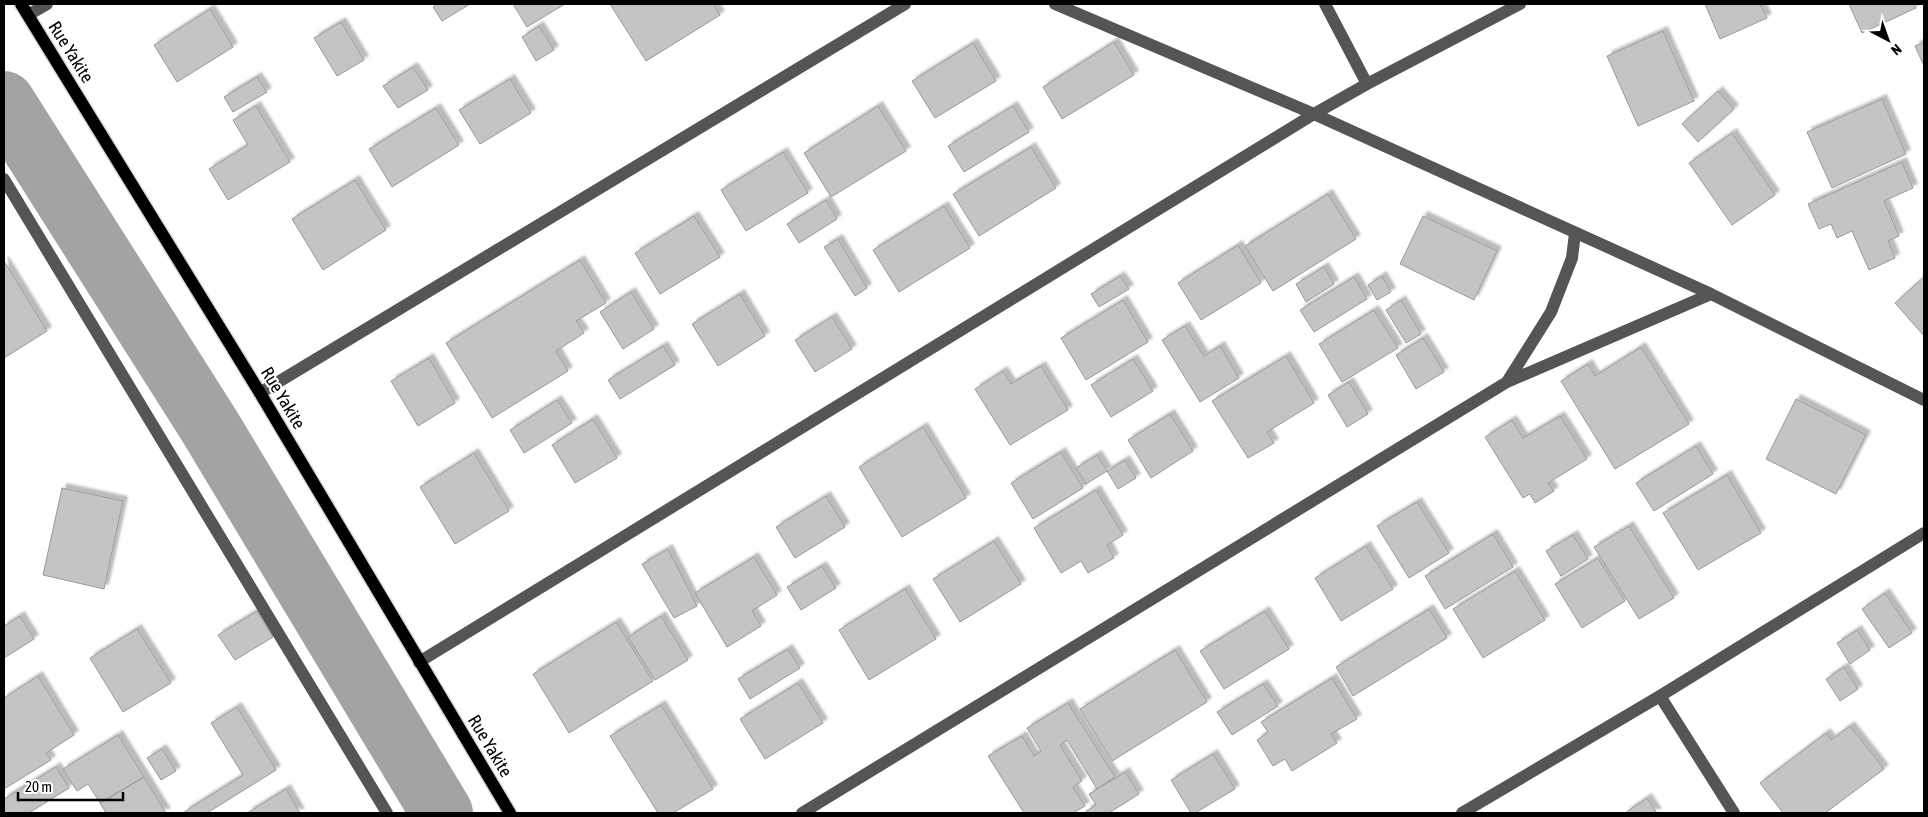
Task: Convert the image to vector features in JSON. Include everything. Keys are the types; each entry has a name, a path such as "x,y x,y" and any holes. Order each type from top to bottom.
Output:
{"main road":[{"name":"Rue Yakite","path":"21,4 260,393 510,813"}],"street":[{"path":"28,15 47,4"},
{"path":"260,393 905,4"},
{"path":"1055,4 1314,114 1711,294 1924,400"},
{"path":"1325,4 1367,84"},
{"path":"419,662 1314,114 1520,4"},
{"path":"4,179 387,813"},
{"path":"1507,382 1552,312 1572,258 1575,233"},
{"path":"802,813 1507,382 1711,294"},
{"path":"1462,813 1660,696 1924,534"},
{"path":"1660,696 1734,813"}],"building":[{"path":"438,4 470,4 442,21 433,7"},
{"path":"513,4 565,4 527,27"},
{"path":"610,4 713,4 720,15 646,61"},
{"path":"1705,4 1760,4 1767,18 1720,39"},
{"path":"1849,4 1914,4 1916,8 1862,33"},
{"path":"210,9 233,47 177,82 154,45"},
{"path":"341,22 364,60 337,76 314,38"},
{"path":"539,26 554,50 536,61 522,37"},
{"path":"1663,31 1694,101 1638,126 1607,56"},
{"path":"1114,42 1134,75 1062,119 1043,87"},
{"path":"1924,42 1924,66 1915,46"},
{"path":"973,43 996,81 935,118 912,81"},
{"path":"413,67 428,90 398,108 383,86"},
{"path":"257,77 267,92 233,112 224,97"},
{"path":"510,79 531,113 480,144 459,110"},
{"path":"1718,91 1734,109 1698,142 1682,124"},
{"path":"1882,99 1906,154 1832,188 1807,132"},
{"path":"256,106 290,162 228,200 209,169 248,145 233,120"},
{"path":"878,106 906,151 831,197 804,153"},
{"path":"1013,106 1029,132 964,172 948,146"},
{"path":"436,108 459,145 392,187 369,149"},
{"path":"1732,133 1775,195 1732,225 1689,163"},
{"path":"1031,147 1056,188 979,236 953,194"},
{"path":"783,152 808,193 746,231 721,190"},
{"path":"1902,162 1913,188 1884,201 1899,236 1888,241 1895,258 1869,270 1852,231 1837,238 1831,224 1819,229 1808,204"},
{"path":"355,180 386,230 323,270 292,219"},
{"path":"1328,194 1356,239 1273,291 1245,246"},
{"path":"826,200 837,219 799,243 787,224"},
{"path":"944,206 970,248 899,292 873,250"},
{"path":"694,216 720,257 660,294 635,253"},
{"path":"1423,216 1497,251 1474,300 1400,264"},
{"path":"838,239 867,288 855,296 824,247"},
{"path":"1238,245 1261,283 1201,320 1178,283"},
{"path":"580,260 606,303 576,321 584,333 556,351 568,371 492,418 446,343"},
{"path":"4,261 47,331 4,358"},
{"path":"1324,267 1334,284 1306,302 1296,284"},
{"path":"1120,276 1129,289 1099,307 1091,294"},
{"path":"1382,276 1391,292 1377,300 1368,285"},
{"path":"1354,277 1367,299 1314,332 1300,310"},
{"path":"1924,277 1924,336 1895,303"},
{"path":"631,292 654,329 623,349 600,312"},
{"path":"740,294 765,336 718,366 692,324"},
{"path":"1123,300 1148,342 1086,380 1061,338"},
{"path":"1401,300 1421,334 1406,343 1386,310"},
{"path":"1374,310 1398,348 1342,382 1319,344"},
{"path":"832,317 852,349 815,372 795,340"},
{"path":"1185,326 1204,356 1220,346 1239,378 1200,402 1162,340"},
{"path":"1423,338 1444,372 1416,389 1396,355"},
{"path":"663,346 675,365 620,399 608,380"},
{"path":"1641,347 1689,424 1615,469 1561,381 1588,364 1595,376"},
{"path":"1286,356 1314,403 1267,432 1274,443 1248,458 1212,401"},
{"path":"429,358 455,403 418,426 391,381"},
{"path":"1133,359 1153,391 1111,417 1091,385"},
{"path":"1041,366 1068,410 1010,445 975,389 1003,371 1011,384"},
{"path":"1349,382 1368,414 1347,427 1328,395"},
{"path":"1796,399 1866,435 1836,494 1766,459"},
{"path":"557,400 572,423 524,453 510,430"},
{"path":"1170,414 1193,451 1151,478 1128,440"},
{"path":"1560,416 1587,459 1548,483 1554,491 1535,503 1530,494 1523,498 1485,437 1512,420 1523,438"},
{"path":"593,419 617,458 575,483 552,445"},
{"path":"923,427 966,498 902,537 859,467"},
{"path":"1696,446 1713,474 1654,511 1636,483"},
{"path":"1061,452 1083,488 1033,519 1011,483"},
{"path":"474,453 509,511 455,544 420,487"},
{"path":"1097,455 1107,471 1086,484 1076,468"},
{"path":"1125,460 1136,478 1118,489 1107,471"},
{"path":"1727,475 1761,533 1698,570 1663,513"},
{"path":"62,488 123,501 104,589 43,575"},
{"path":"1096,490 1123,535 1107,545 1114,558 1088,573 1081,561 1061,573 1034,528"},
{"path":"826,496 845,527 795,558 776,527"},
{"path":"1417,502 1449,553 1409,578 1377,526"},
{"path":"1629,526 1674,598 1639,619 1594,547"},
{"path":"1493,534 1513,567 1445,609 1425,576"},
{"path":"1573,535 1588,559 1561,576 1546,551"},
{"path":"994,541 1021,584 960,622 933,579"},
{"path":"1366,546 1393,589 1341,621 1315,578"},
{"path":"668,549 697,606 674,618 642,564"},
{"path":"754,557 777,595 752,611 761,626 727,647 695,593"},
{"path":"1598,558 1625,601 1582,628 1555,584"},
{"path":"822,566 836,588 801,610 787,587"},
{"path":"1515,571 1545,620 1483,658 1453,609"},
{"path":"905,589 936,639 869,680 839,630"},
{"path":"1885,593 1912,633 1889,648 1862,609"},
{"path":"1429,609 1447,638 1353,696 1336,667"},
{"path":"257,611 273,637 235,660 218,635"},
{"path":"1265,611 1289,649 1224,689 1200,651"},
{"path":"20,616 34,639 4,658 4,626"},
{"path":"661,616 688,660 655,680 628,637"},
{"path":"616,622 653,681 569,733 533,674"},
{"path":"137,629 171,683 123,712 90,658"},
{"path":"1857,630 1870,650 1850,664 1837,643"},
{"path":"788,649 800,668 750,699 738,679"},
{"path":"1175,650 1207,702 1112,761 1080,709"},
{"path":"1844,667 1858,689 1840,701 1826,679"},
{"path":"38,676 74,735 46,753 51,760 4,789 4,698"},
{"path":"1332,678 1357,719 1331,734 1337,743 1292,771 1285,759 1273,766 1257,740 1268,732 1261,722"},
{"path":"798,683 823,723 765,759 740,719"},
{"path":"1263,684 1278,706 1232,735 1217,712"},
{"path":"1068,703 1115,777 1097,789 1067,740 1060,745 1082,781 1073,787 1085,806 1073,813 1024,813 988,756 1022,736 1034,756 1041,751 1027,728"},
{"path":"661,705 713,789 673,813 658,813 610,736"},
{"path":"237,707 276,770 207,813 185,813 243,775 211,723"},
{"path":"1850,726 1884,769 1825,813 1783,813 1760,783 1826,733 1831,740"},
{"path":"118,735 144,777 100,803 88,784 77,791 63,769"},
{"path":"162,749 176,771 161,780 147,758"},
{"path":"1213,754 1235,789 1195,813 1191,813 1171,780"},
{"path":"56,767 69,788 29,813 4,813 4,799"},
{"path":"1125,772 1139,794 1109,813 1088,813 1086,811 1096,805 1089,794"},
{"path":"144,777 166,813 106,813 100,803"},
{"path":"286,789 300,813 247,813"},
{"path":"1647,798 1657,813 1625,813"}],"waterway":[{"path":"4,102 210,427 442,813"}]}
